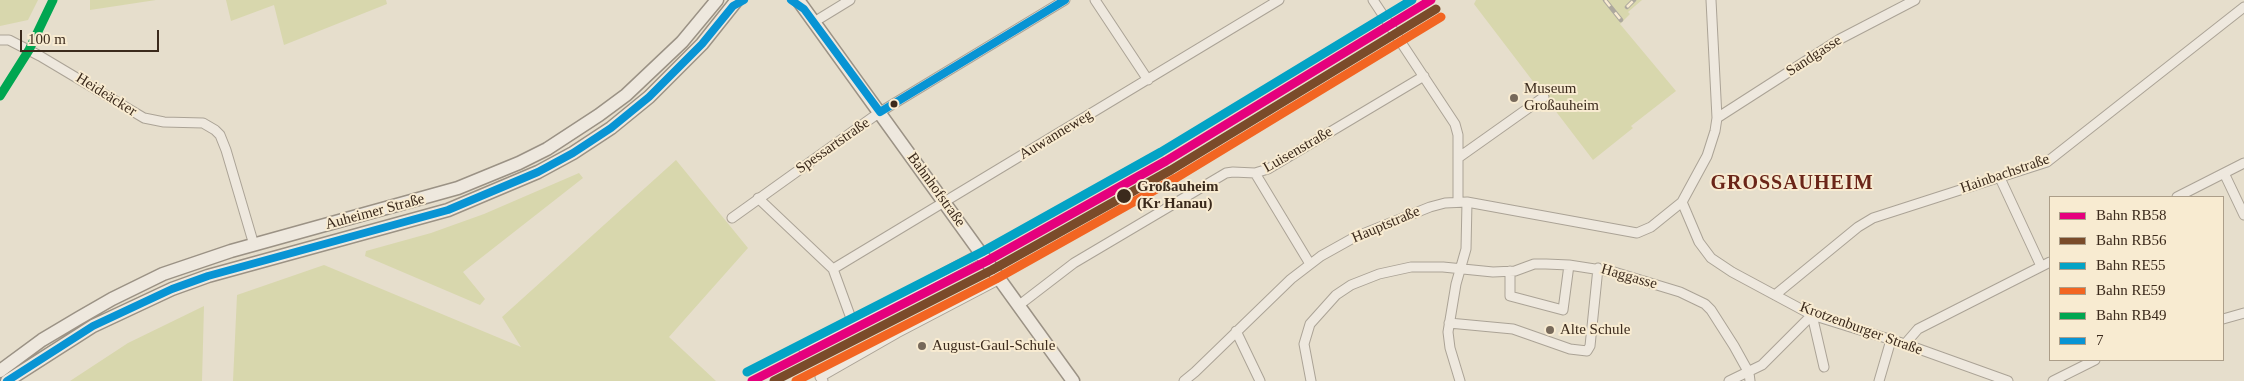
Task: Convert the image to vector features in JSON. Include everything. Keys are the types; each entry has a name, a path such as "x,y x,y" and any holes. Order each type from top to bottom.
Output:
{"main road":[{"name":"Auheimer Straße","path":"0,371 42,340 139,285 198,261 458,188 520,163 547,149 626,95 682,42 717,0"},
{"path":"791,0 801,4"},
{"name":"Auheimer Straße","path":"7,381 93,326 172,289 208,276 448,210 538,172 573,153 612,128 649,96 702,44 738,2"},
{"name":"Bahnhofstraße","path":"801,4 1073,381"}],"street":[{"path":"814,22 850,0"},
{"name":"Spessartstraße","path":"732,218 880,112 1065,0"},
{"path":"1094,0 1148,80"},
{"name":"Auwanneweg","path":"833,269 1279,0"},
{"path":"1374,0 1455,124 1466,249 1460,269 1450,323 1450,348 1460,381"},
{"path":"1682,202 1707,156 1717,118 1711,0"},
{"name":"Sandgasse","path":"1717,118 1840,39 1899,4 1915,0"},
{"name":"Hainbachstraße","path":"1775,295 1858,227 1873,218 2043,164 2052,159 2244,7"},
{"name":"Heideäcker","path":"0,40 9,40 40,56 144,118 164,122 203,123 215,130 220,135 226,150 254,245"},
{"name":"Luisenstraße","path":"1018,306 1074,263 1226,173 1255,173 1268,169 1424,76"},
{"path":"1458,158 1544,97"},
{"path":"2179,196 2244,163"},
{"path":"1255,173 1310,264"},
{"path":"2224,173 2244,215"},
{"path":"2000,178 2041,266"},
{"path":"758,198 833,269 852,321"},
{"name":"Hauptstraße","path":"1184,381 1310,264 1355,237 1399,219 1438,205 1463,202 1637,234 1651,227 1682,202"},
{"name":"Krotzenburger Straße","path":"1682,202 1699,242 1710,258 1732,272 1812,315 1904,344 2008,381"},
{"path":"803,348 981,253"},
{"path":"1904,344 1918,329 2049,262"},
{"name":"Haggasse","path":"1310,381 1305,350 1306,333 1315,317 1336,295 1368,278 1403,268 1428,266 1486,272 1510,271 1534,264 1598,268 1680,292 1705,304 1711,310 1734,346 1749,377"},
{"path":"1510,271 1510,296 1563,310 1569,265"},
{"path":"1450,323 1512,329 1570,349 1587,351 1590,346 1598,268"},
{"path":"823,381 820,377 897,333 1000,280"},
{"path":"2224,319 2244,313"},
{"path":"1729,381 1749,377 1773,356 1812,315"},
{"path":"1812,315 1824,367"},
{"path":"1236,331 1260,381"},
{"path":"1879,381 1891,340"},
{"path":"2052,381 2092,361"}],"green space":[{"path":"0,0 38,0 28,20 0,26"},
{"path":"90,0 156,0 90,10"},
{"path":"226,0 386,0 387,4 284,45 274,5 231,21"},
{"path":"1476,0 1642,0 1628,12 1630,14 1620,24 1676,91 1631,126 1633,128 1593,160 1474,4"},
{"path":"676,160 748,248 669,337 716,381 233,381 237,295 324,265 521,347 502,317"},
{"path":"579,173 583,178 463,272 485,299 480,305 365,256 366,251 431,233 484,214"},
{"path":"204,306 202,381 70,381 128,343"}],"railway":[{"path":"1605,0 1621,20"},
{"path":"1627,7 1634,0"}],"rail line":[{"name":"RB49","path":"0,96 29,50 53,0"},
{"name":"RE55","path":"747,372 982,252 1161,152 1412,0"},
{"name":"RB58","path":"752,381 987,261 1166,161 1431,0"},
{"name":"RB56","path":"774,381 992,270 1171,170 1436,9"},
{"name":"RE59","path":"796,381 996,279 1176,178 1441,17"}],"transit line":[{"name":"7","path":"7,381 93,326 172,289 208,276 448,210 538,172 573,153 611,128 649,97 702,44 733,6 744,0"},
{"name":"7","path":"791,0 804,9 880,112"},
{"name":"7","path":"880,112 1065,0"}],"place":[{"name":"Museum Großauheim","path":"1514,98"},
{"name":"Großauheim (Kr Hanau)","path":"1124,196"},
{"name":"Alte Schule","path":"1550,330"},
{"name":"August-Gaul-Schule","path":"922,346"}],"district":[{"name":"GROSSAUHEIM","path":"1792,184"}]}
